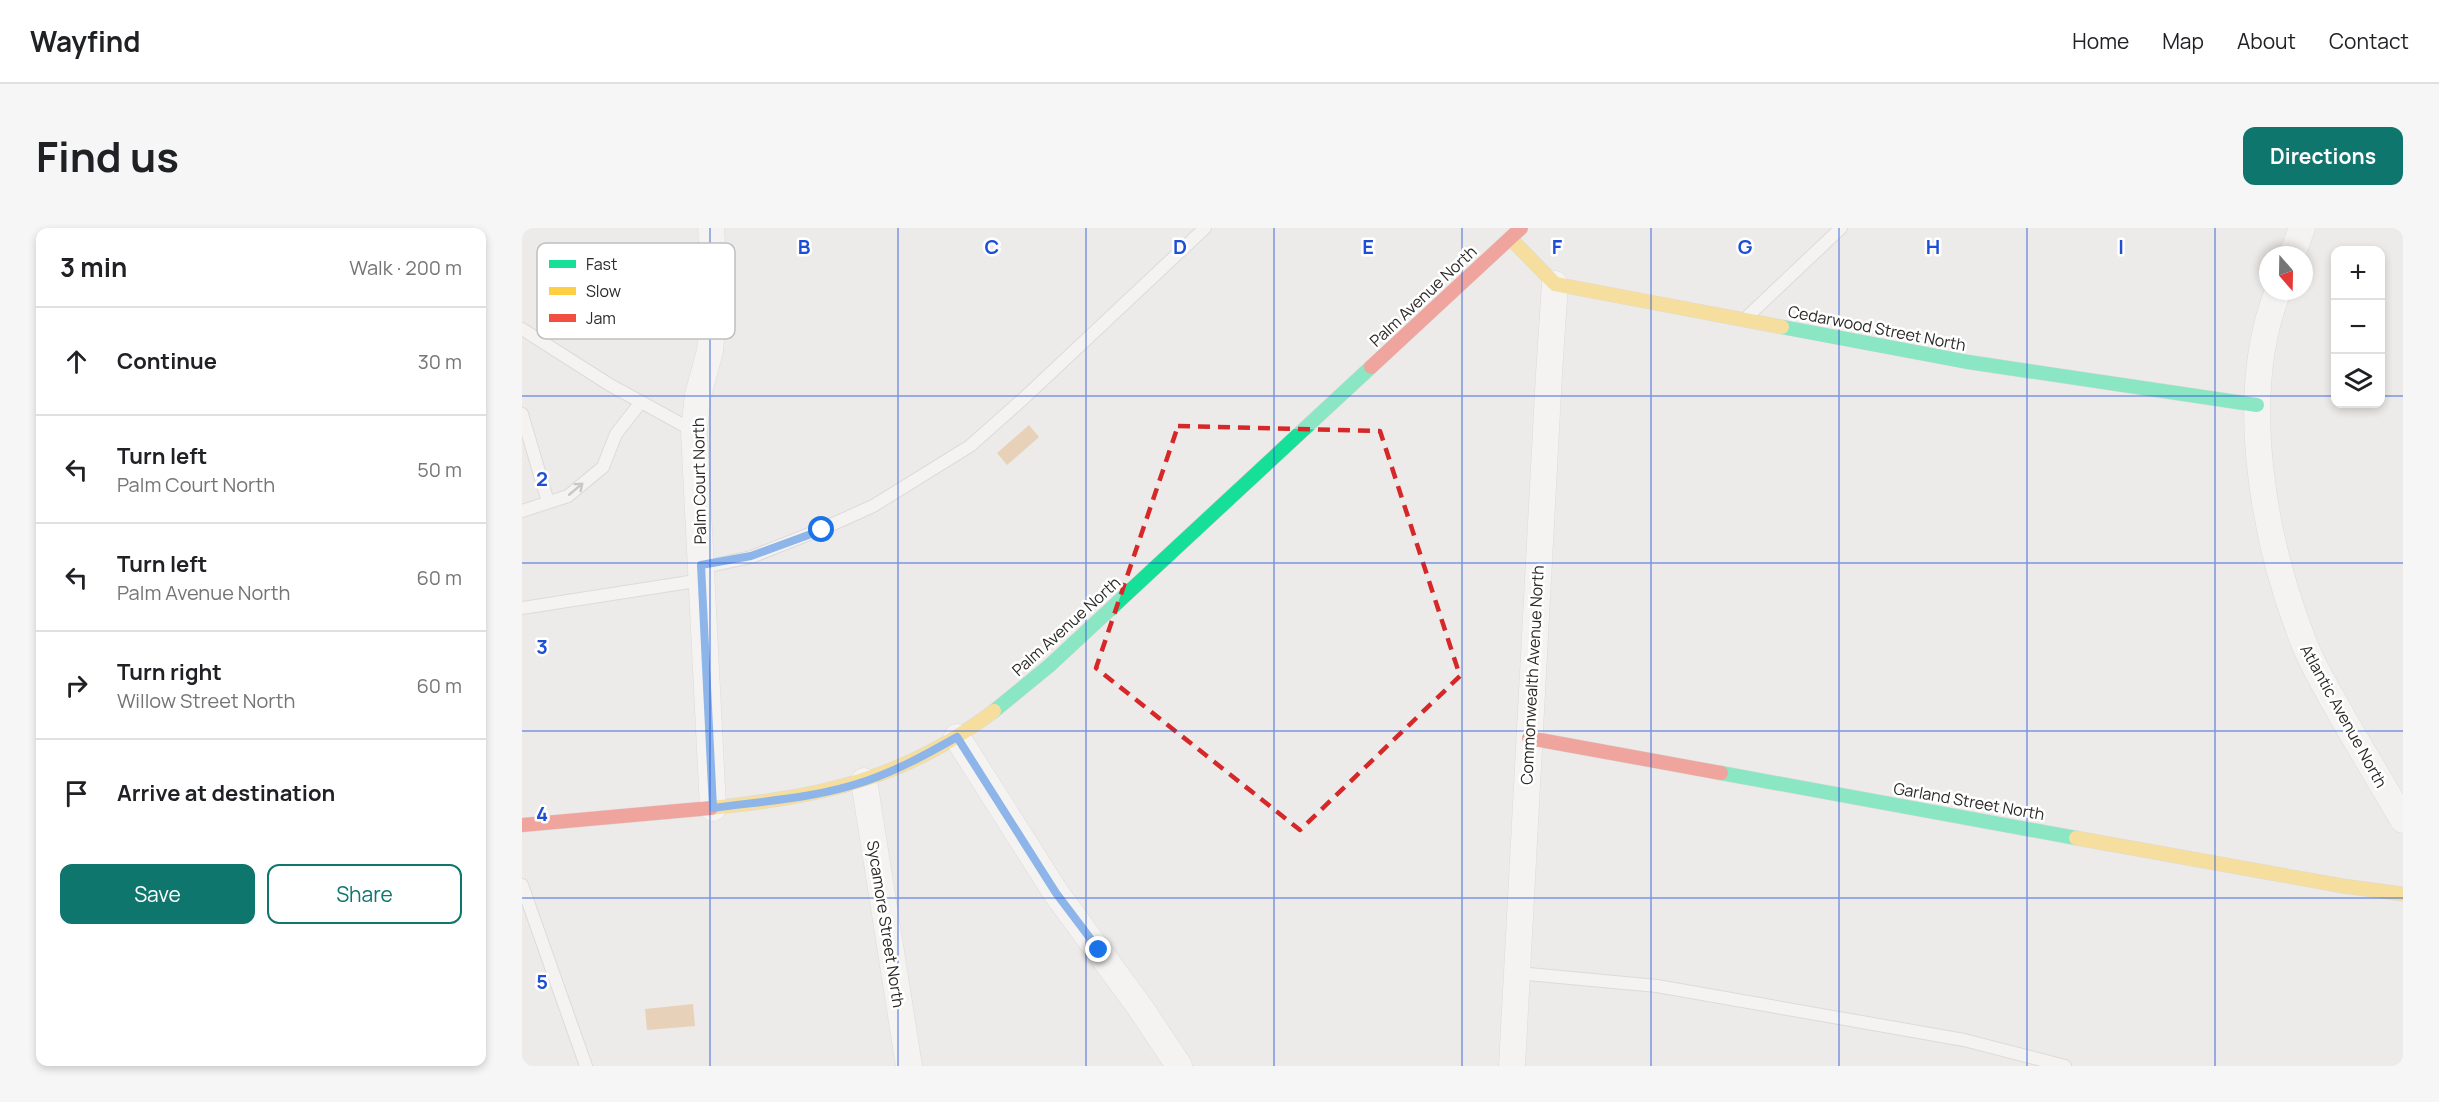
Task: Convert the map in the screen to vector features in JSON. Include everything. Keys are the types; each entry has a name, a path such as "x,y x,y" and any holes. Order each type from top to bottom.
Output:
{"street":[{"name":"Palm Court North","path":"711,228 712,243"},
{"path":"2295,246 2302,228"},
{"path":"1516,233 1556,284"},
{"name":"Palm Avenue North","path":"522,825 713,808 808,796 864,781 909,764 957,737 1003,704 1049,666 1516,233"},
{"name":"Cedarwood Street North","path":"1556,284 1968,362 2257,405"},
{"name":"Commonwealth Avenue North","path":"1512,1066 1556,284"},
{"name":"Atlantic Avenue North","path":"2276,300 2262,355 2257,405 2264,506 2280,573 2302,639 2327,691 2403,820"},
{"name":"Palm Court North","path":"711,339 694,431 713,808"},
{"path":"957,737 1056,893 1142,1010 1179,1066"},
{"name":"Garland Street North","path":"1529,738 2343,886 2403,894"},
{"name":"Sycamore Street North","path":"864,781 909,1066"}],"lane":[{"path":"522,608 701,572 822,530 873,506 970,446 1205,228"},
{"path":"1743,320 1841,228"},
{"path":"522,329 537,339"},
{"path":"538,339 610,385 694,431"},
{"path":"522,511 567,496 603,466 616,434 641,402"},
{"path":"522,414 548,502"},
{"path":"522,885 586,1066"},
{"path":"1517,973 1657,986 1964,1040 2065,1066"}],"highlighted area":[{"path":"1178,426 1380,431 1460,676 1300,830 1096,668"}],"shaded area":[{"path":"1029,425 1039,437 1007,465 997,453"},
{"path":"693,1004 695,1026 647,1030 645,1009"}],"traffic: fast":[{"path":"1782,327 1968,362 2257,405"},
{"path":"994,711 1049,666 1371,367"},
{"path":"1721,773 2076,838"}],"traffic: slow":[{"path":"1510,238 1555,284 1782,327"},
{"path":"711,808 789,797 860,781 927,754 994,711"},
{"path":"2076,838 2343,886 2403,894"}],"traffic: jam":[{"path":"1371,367 1521,228"},
{"path":"1529,738 1721,773"},
{"path":"522,825 711,808"}],"route":[{"path":"822,530 751,556 701,565 713,808 808,796 864,781 909,764 957,737 1056,893 1099,950"}]}
